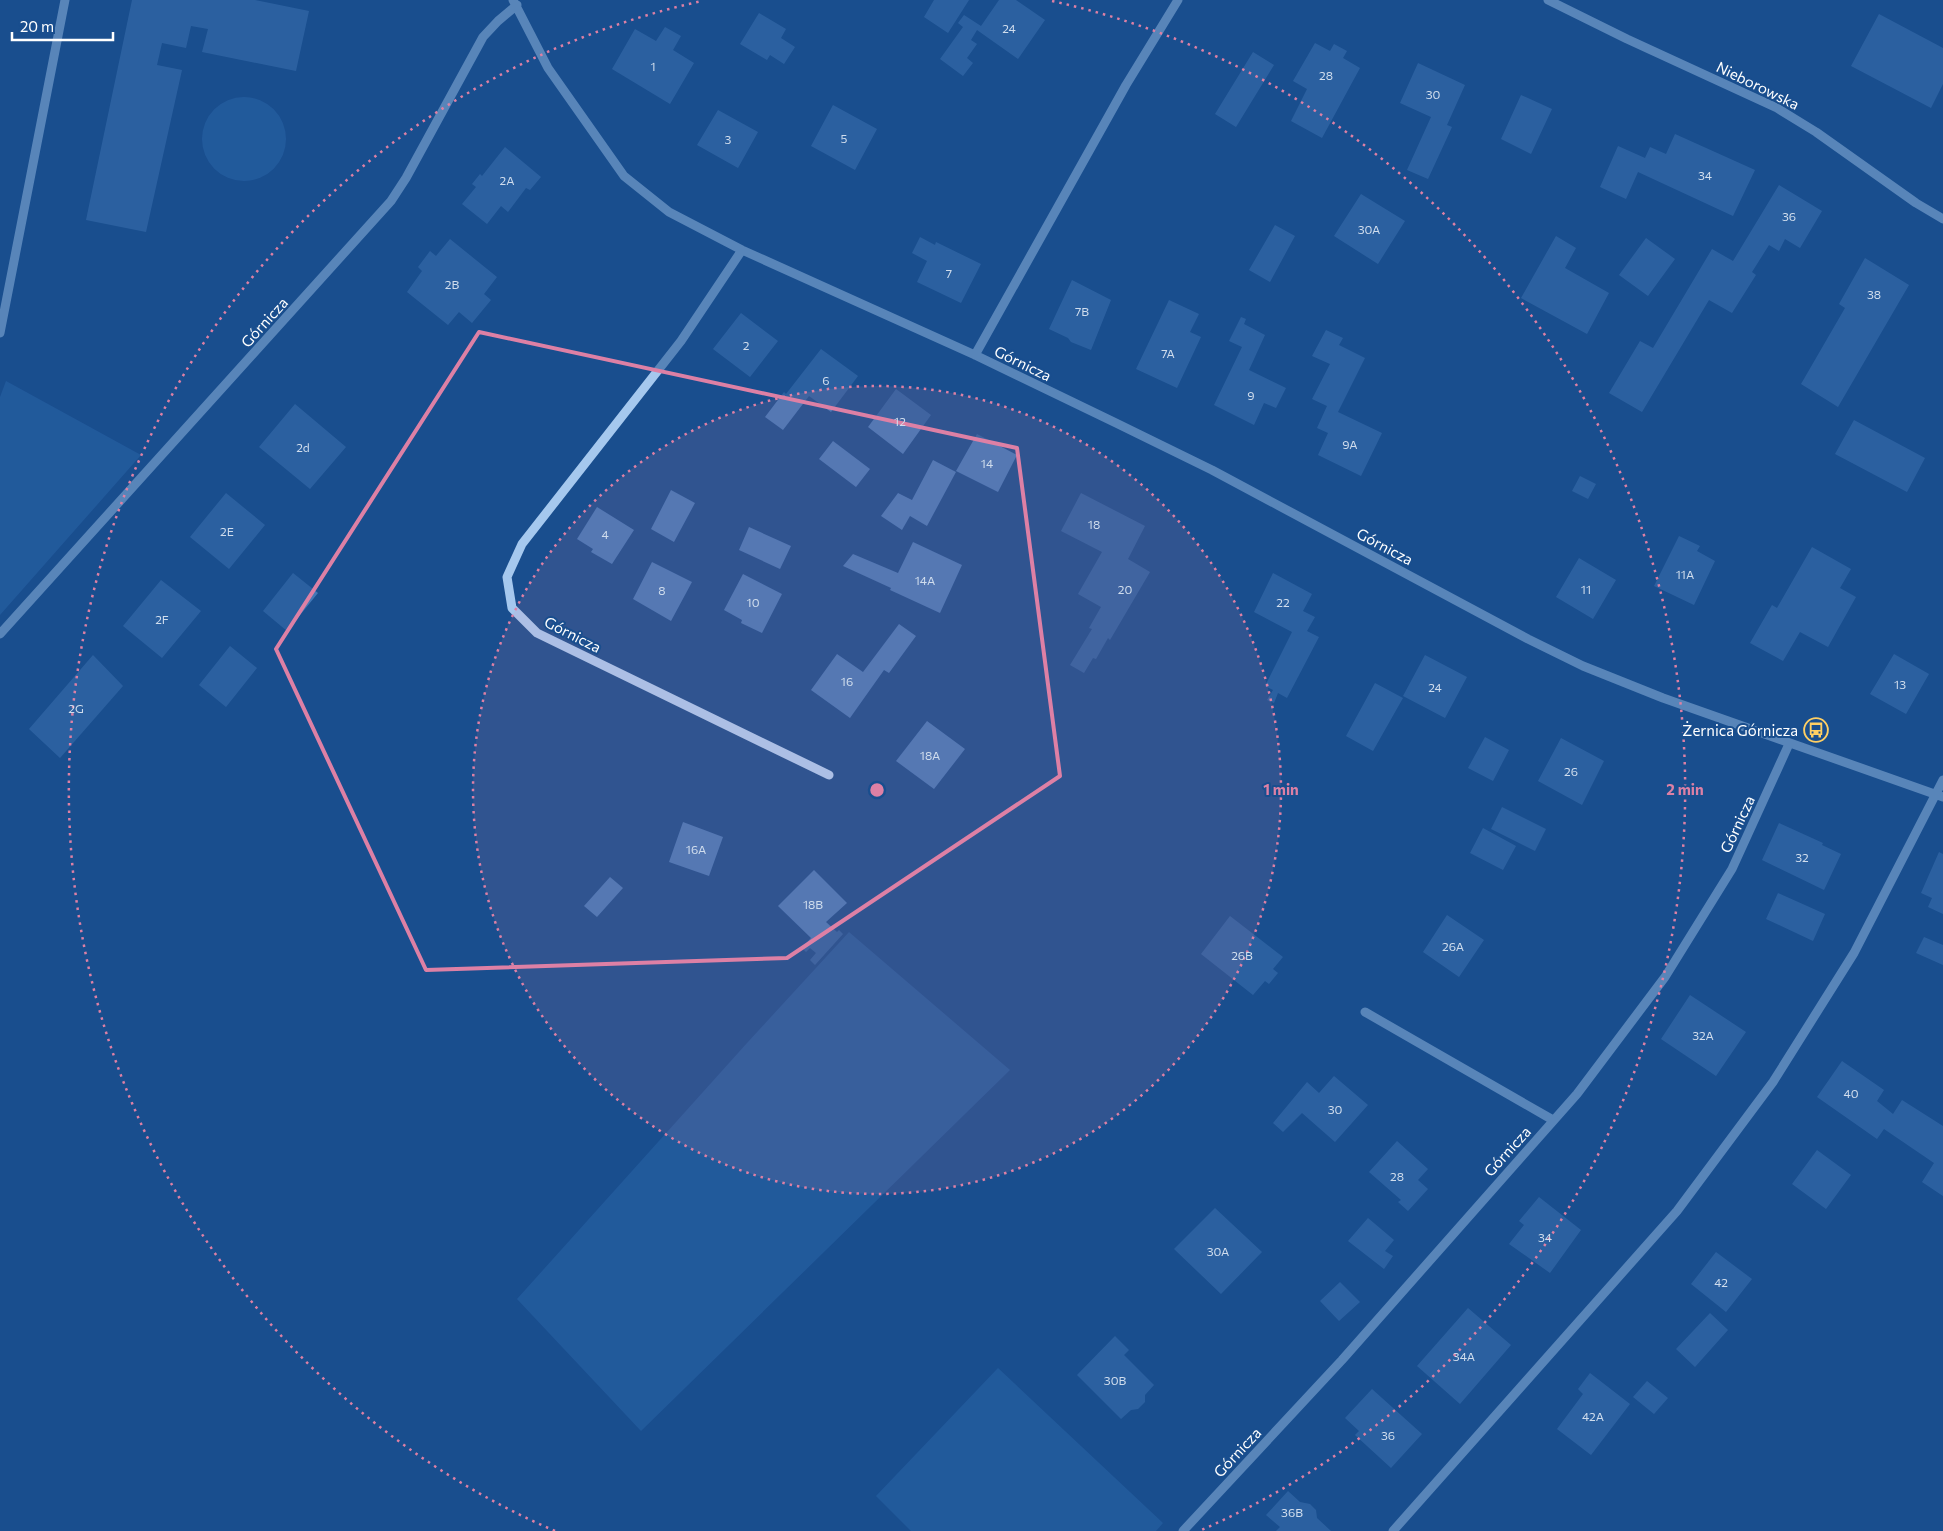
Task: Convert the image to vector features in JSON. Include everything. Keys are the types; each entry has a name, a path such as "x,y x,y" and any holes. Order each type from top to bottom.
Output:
{"street":[{"path":"0,333 65,0"},
{"name":"Górnicza","path":"975,355 1126,85 1178,0"},
{"name":"Nieborowska","path":"1548,0 1627,39 1777,108 1809,127 1916,203 1943,219"},
{"name":"Górnicza","path":"0,634 391,201 406,178 482,37 515,3 548,68 624,176 669,212 742,250 975,355 1212,470 1528,639 1576,662 1663,698 1939,796"},
{"name":"Górnicza","path":"742,250 681,341 522,544 507,577 512,608 538,633 830,775"},
{"name":"Górnicza","path":"1183,1531 1342,1360 1577,1094 1665,977 1732,869 1789,744"},
{"path":"1394,1531 1677,1211 1773,1082 1854,953 1939,796 1943,780"},
{"path":"1364,1012 1553,1120"}],"highlighted area":[{"path":"479,332 1017,448 1060,776 787,958 426,970 276,649"}],"shaded area":[{"path":"244,97 260,100 274,109 283,123 286,139 283,155 274,169 260,178 244,181 228,178 214,169 205,155 202,139 205,123 214,109 228,100"},
{"path":"6,381 141,455 0,615 0,397"},
{"path":"849,932 1010,1070 641,1431 517,1299"},
{"path":"998,1368 1163,1523 1156,1531 911,1531 876,1496"}],"building":[{"path":"132,0 255,0 309,11 296,71 202,52 208,29 191,26 186,48 162,43 157,65 182,70 146,232 86,220"},
{"path":"934,0 969,0 948,33 924,17"},
{"path":"999,0 1016,0 1045,20 1018,59 977,30 971,40 977,44 967,58 973,63 963,76 940,59 963,27 958,23 964,15 981,26"},
{"path":"759,13 786,29 781,38 795,47 784,64 770,55 767,60 740,44"},
{"path":"1879,14 1943,48 1943,84 1931,108 1851,66"},
{"path":"665,27 681,36 673,50 694,63 670,104 612,69 635,29 656,41"},
{"path":"1315,43 1330,51 1334,44 1347,51 1343,58 1360,68 1322,138 1291,121 1307,89 1293,81"},
{"path":"1253,52 1274,65 1236,127 1215,114"},
{"path":"1418,63 1465,85 1447,125 1452,127 1428,179 1407,170 1431,117 1400,103"},
{"path":"1521,95 1552,109 1531,154 1501,139"},
{"path":"833,105 877,129 855,170 811,146"},
{"path":"718,110 758,132 738,168 697,145"},
{"path":"1675,134 1755,170 1733,216 1638,172 1626,199 1600,187 1618,146 1645,158 1650,147 1666,154"},
{"path":"505,147 541,177 530,190 526,188 508,212 501,206 487,224 462,204 476,187 472,184 480,174 482,176"},
{"path":"1779,185 1822,211 1800,248 1785,239 1779,251 1769,245 1752,272 1756,275 1732,313 1709,300 1642,412 1609,393 1640,341 1653,348 1712,249 1733,261"},
{"path":"1361,194 1405,221 1378,264 1334,236"},
{"path":"1275,225 1295,236 1270,282 1249,270"},
{"path":"1556,236 1576,248 1565,268 1609,293 1587,334 1521,298"},
{"path":"920,237 935,245 936,242 981,264 961,303 917,282 927,261 912,253"},
{"path":"1646,238 1675,259 1648,296 1619,275"},
{"path":"450,239 497,277 484,294 491,300 472,323 459,312 448,325 407,292 422,271 418,267 430,251 436,256"},
{"path":"1865,258 1909,285 1838,407 1801,384 1845,308 1839,304"},
{"path":"1072,280 1111,300 1091,350 1071,342 1068,338 1049,329"},
{"path":"1169,300 1199,314 1190,332 1201,337 1177,388 1136,369"},
{"path":"741,313 778,341 750,377 713,349"},
{"path":"1241,317 1246,319 1244,324 1265,335 1249,370 1286,388 1276,408 1264,403 1254,425 1214,405 1242,347 1229,341"},
{"path":"1326,330 1343,338 1339,345 1365,358 1338,412 1382,433 1361,476 1318,455 1328,433 1317,428 1327,406 1312,399 1330,364 1312,356"},
{"path":"821,349 858,376 831,412 809,396 783,430 765,417 784,392 786,394"},
{"path":"896,389 931,415 903,454 868,427"},
{"path":"295,404 346,447 310,489 259,447"},
{"path":"1854,420 1925,458 1907,492 1835,454"},
{"path":"977,434 1017,455 998,492 956,471"},
{"path":"833,441 870,469 856,487 819,459"},
{"path":"933,460 956,472 927,526 910,516 902,530 881,516 898,493 912,500"},
{"path":"1580,476 1596,484 1588,499 1572,491"},
{"path":"671,490 695,503 674,542 651,529"},
{"path":"226,493 265,525 229,569 190,537"},
{"path":"1081,493 1145,526 1128,559 1150,572 1110,640 1108,638 1096,659 1093,658 1084,673 1070,665 1092,629 1089,628 1101,607 1078,594 1102,552 1061,531"},
{"path":"597,507 634,530 612,564 591,552 593,549 577,539"},
{"path":"749,527 791,546 780,569 739,550"},
{"path":"1679,536 1700,546 1697,551 1715,561 1694,605 1654,586"},
{"path":"913,542 962,565 940,613 843,566 853,554 898,573"},
{"path":"1812,547 1851,569 1840,588 1856,597 1828,647 1800,632 1783,661 1750,643 1772,605 1777,608"},
{"path":"1579,558 1616,580 1593,619 1556,597"},
{"path":"652,562 692,582 671,621 633,599"},
{"path":"293,573 318,593 287,631 263,611"},
{"path":"1273,573 1312,594 1303,611 1315,617 1307,631 1319,637 1287,698 1278,693 1274,703 1267,700 1273,690 1265,686 1292,632 1254,612"},
{"path":"743,574 782,594 762,633 741,623 742,620 724,610"},
{"path":"161,580 201,611 162,658 123,626"},
{"path":"899,624 916,636 889,673 884,670 850,718 811,690 837,654 863,672"},
{"path":"230,646 257,668 226,707 199,685"},
{"path":"1894,654 1929,674 1906,714 1870,694"},
{"path":"93,655 123,686 60,758 29,729"},
{"path":"1425,655 1467,677 1445,718 1403,696"},
{"path":"1375,683 1403,698 1373,751 1346,736"},
{"path":"927,721 965,749 934,789 896,761"},
{"path":"1485,737 1509,750 1493,781 1468,768"},
{"path":"1561,738 1604,761 1582,805 1538,781"},
{"path":"1502,807 1546,829 1535,851 1491,829"},
{"path":"683,822 723,837 709,876 669,862"},
{"path":"1779,823 1823,843 1822,845 1841,854 1824,890 1762,860"},
{"path":"1483,828 1516,846 1503,870 1470,853"},
{"path":"1939,852 1943,854 1943,914 1928,907 1932,898 1921,893"},
{"path":"814,870 847,903 826,922 837,932 839,930 843,934 815,965 810,960 816,953 810,948 806,952 802,948 811,938 778,906"},
{"path":"610,877 623,888 597,917 584,906"},
{"path":"1778,893 1825,914 1813,941 1766,919"},
{"path":"1447,915 1484,940 1459,977 1423,952"},
{"path":"1230,916 1283,957 1273,969 1278,973 1269,984 1265,981 1253,995 1201,954"},
{"path":"1924,937 1943,945 1943,965 1916,953"},
{"path":"1690,995 1746,1032 1716,1076 1661,1039"},
{"path":"1842,1061 1884,1090 1877,1101 1893,1114 1902,1100 1943,1126 1943,1196 1922,1182 1934,1163 1884,1129 1877,1139 1817,1097"},
{"path":"1334,1076 1368,1105 1335,1142 1302,1113 1283,1132 1273,1123 1307,1082 1319,1093"},
{"path":"1397,1141 1428,1169 1418,1180 1428,1189 1408,1211 1398,1202 1401,1200 1369,1172"},
{"path":"1817,1150 1851,1175 1826,1209 1792,1184"},
{"path":"1539,1197 1581,1230 1550,1273 1509,1244 1524,1225 1519,1221"},
{"path":"1215,1208 1262,1252 1221,1294 1174,1249"},
{"path":"1368,1218 1394,1240 1385,1251 1393,1256 1384,1269 1348,1241"},
{"path":"1716,1252 1752,1279 1726,1312 1691,1284"},
{"path":"1340,1282 1360,1302 1339,1321 1320,1301"},
{"path":"1468,1308 1511,1345 1460,1404 1417,1366"},
{"path":"1710,1313 1728,1330 1695,1367 1676,1349"},
{"path":"1115,1336 1129,1350 1124,1355 1154,1385 1145,1395 1145,1402 1138,1409 1131,1410 1121,1419 1077,1375"},
{"path":"1590,1373 1630,1404 1591,1455 1557,1429 1583,1394 1578,1389"},
{"path":"1647,1381 1668,1398 1654,1414 1633,1397"},
{"path":"1372,1389 1422,1434 1391,1468 1355,1435 1359,1431 1345,1418"},
{"path":"1288,1491 1300,1502 1310,1504 1316,1510 1317,1518 1331,1531 1276,1531 1280,1527 1266,1515"}],"place":[{"name":"Żernica Górnicza","path":"1816,730"}]}
